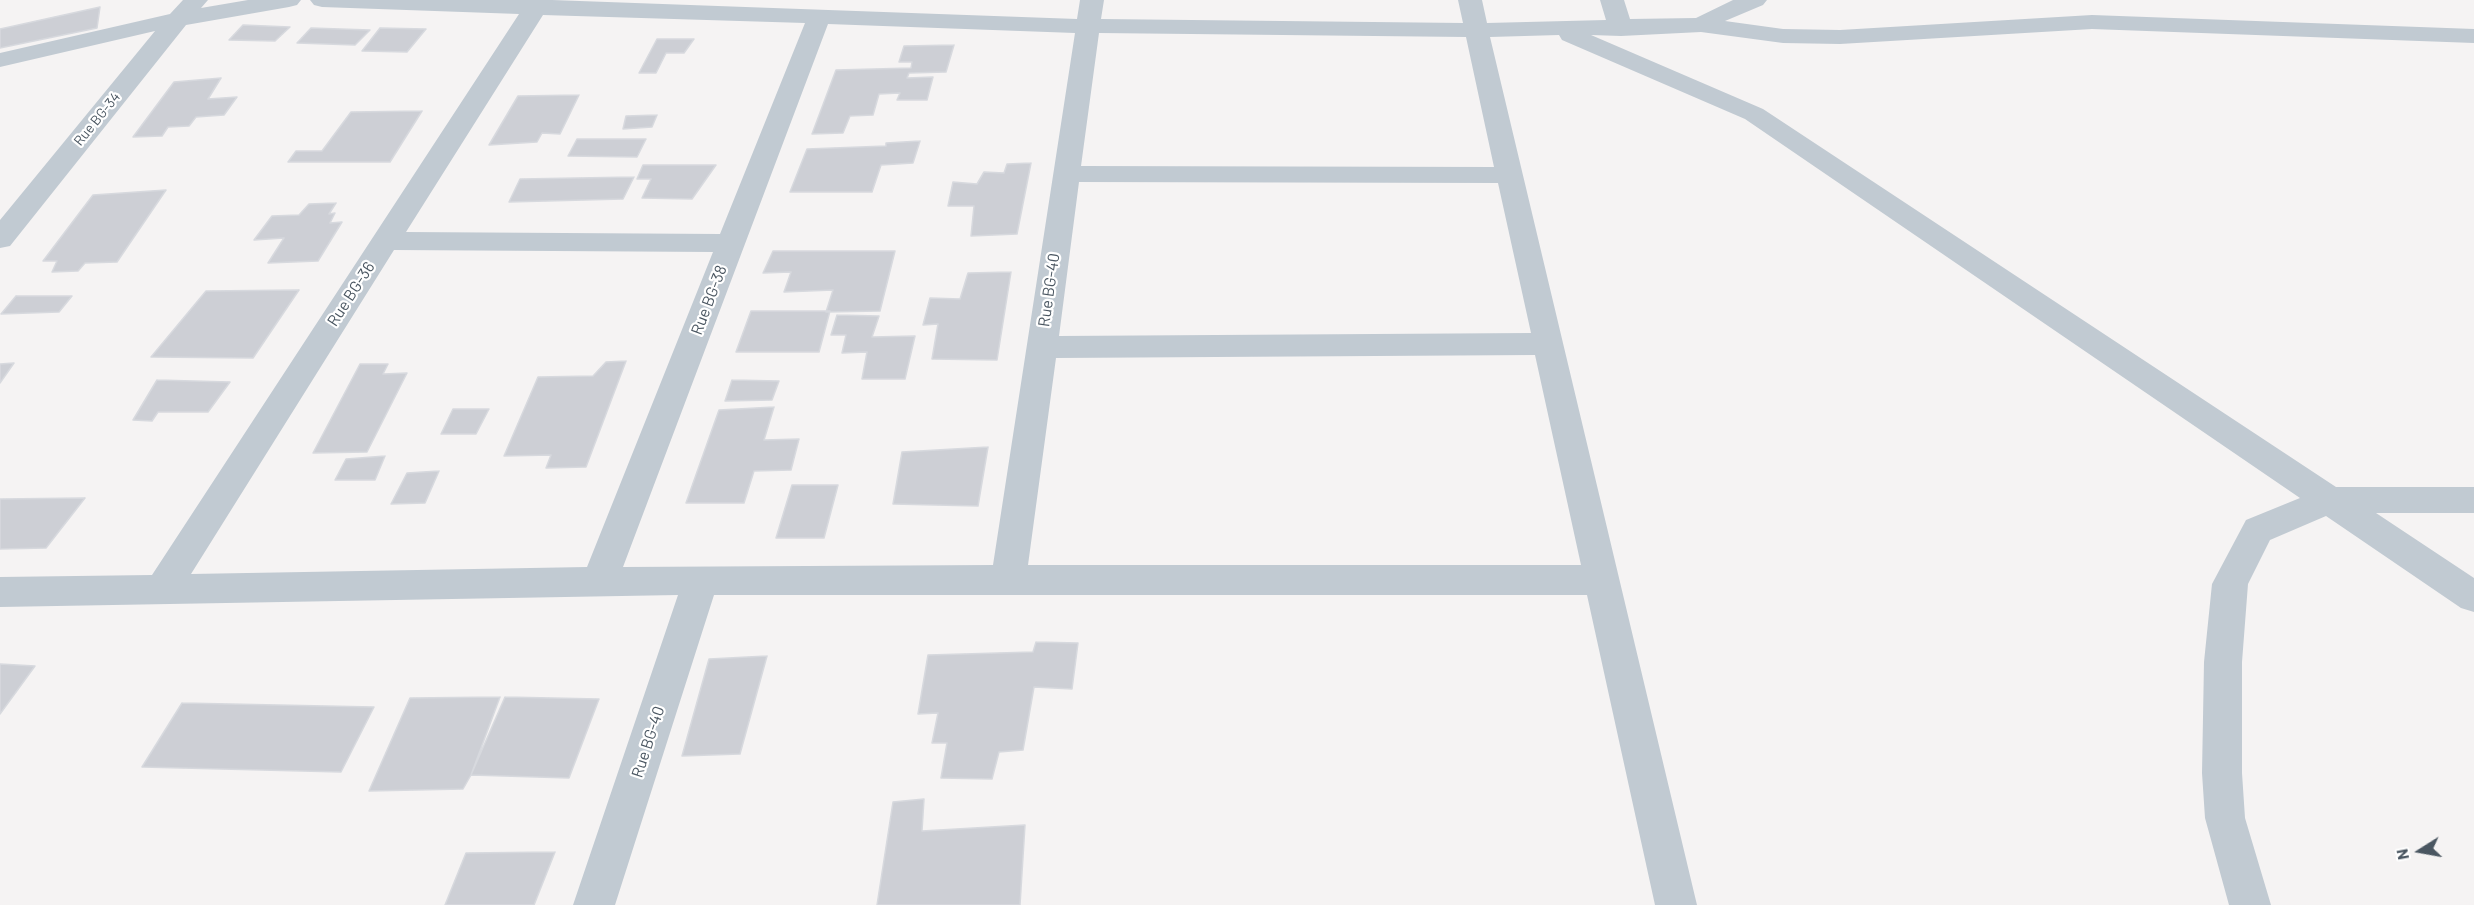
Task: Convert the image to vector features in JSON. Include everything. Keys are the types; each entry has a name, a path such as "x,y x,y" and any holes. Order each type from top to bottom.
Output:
{"street":[{"name":"Rue BG-34","path":"0,239 177,20 196,0"},
{"path":"0,60 177,20 289,0"},
{"path":"322,0 538,4 819,17 1089,13 1474,15 1558,30 1701,26 1783,36 1840,37 2092,22 2474,36"},
{"path":"1612,0 1621,29"},
{"path":"1701,26 1728,10 1755,0"},
{"name":"Rue BG-36","path":"162,589 538,4"},
{"name":"Rue BG-40","path":"1008,580 1089,13"},
{"path":"1474,15 1676,905"},
{"name":"Rue BG-38","path":"599,582 819,17"},
{"path":"1558,30 1754,114 2474,597"},
{"path":"1066,174 1509,175"},
{"path":"386,241 731,243"},
{"path":"1041,347 1548,344"},
{"path":"2250,905 2225,818 2222,773 2223,662 2230,584 2258,530 2329,500 2474,500"},
{"path":"0,592 701,580 1602,580"},
{"name":"Rue BG-40","path":"594,905 701,580"}],"building":[{"path":"100,7 97,28 0,48 0,29"},
{"path":"243,25 290,27 275,41 229,40"},
{"path":"311,28 370,30 355,45 297,43"},
{"path":"380,28 426,29 407,52 362,51"},
{"path":"657,39 694,39 684,53 666,53 656,73 639,73"},
{"path":"954,45 946,72 909,73 907,78 933,77 927,100 897,100 900,93 879,94 873,115 850,116 843,133 812,134 836,70 911,68 912,62 899,62 904,46"},
{"path":"221,78 208,99 237,97 224,115 196,117 189,126 168,127 162,136 133,137 174,82"},
{"path":"579,95 560,134 542,133 537,142 489,145 518,96"},
{"path":"422,111 390,162 288,162 296,151 322,151 351,112"},
{"path":"657,115 652,127 623,129 626,116"},
{"path":"577,139 646,139 637,157 568,156"},
{"path":"920,141 913,163 881,165 872,192 790,192 807,149 886,146 886,143"},
{"path":"1031,163 1017,234 971,236 974,206 948,206 953,182 977,184 984,172 1004,173 1007,164"},
{"path":"643,165 716,165 692,199 642,198 651,179 637,179"},
{"path":"634,177 623,199 509,202 520,179"},
{"path":"166,190 117,262 85,263 78,271 52,272 57,261 43,261 93,195"},
{"path":"336,203 329,214 335,213 330,223 342,222 318,261 268,263 284,238 254,240 272,216 299,215 309,204"},
{"path":"773,251 895,251 880,311 826,312 833,290 784,292 791,272 763,273"},
{"path":"1011,272 997,360 932,359 938,324 923,325 930,298 960,299 968,273"},
{"path":"299,290 253,358 151,357 206,291"},
{"path":"16,296 72,296 59,312 1,314"},
{"path":"751,311 830,311 819,352 736,352"},
{"path":"837,315 879,316 872,337 915,336 905,379 862,379 867,352 842,353 846,335 831,335"},
{"path":"626,361 586,467 546,468 551,455 504,456 538,377 593,376 606,362"},
{"path":"14,363 0,383 0,364"},
{"path":"360,364 388,364 383,374 407,373 367,452 313,453"},
{"path":"157,380 230,382 208,412 158,412 152,421 133,420"},
{"path":"732,380 779,381 772,400 725,401"},
{"path":"774,407 764,440 799,439 791,470 754,471 744,503 686,503 719,410"},
{"path":"453,409 489,409 476,434 441,434"},
{"path":"988,447 978,506 893,504 902,452"},
{"path":"385,456 375,480 335,480 346,459"},
{"path":"439,471 425,503 391,504 407,473"},
{"path":"792,485 838,485 824,538 776,538"},
{"path":"85,498 46,548 0,549 0,499"},
{"path":"1036,642 1078,643 1072,689 1034,687 1023,750 999,752 992,779 941,778 947,743 932,743 938,713 918,714 928,655 1033,652"},
{"path":"767,656 740,754 682,756 709,659"},
{"path":"0,664 35,666 0,714"},
{"path":"500,697 471,775 463,789 369,791 410,698"},
{"path":"505,697 599,699 569,778 471,775"},
{"path":"182,703 374,707 341,772 142,767"},
{"path":"924,799 922,831 1025,825 1020,905 877,905 893,802"},
{"path":"555,852 534,905 445,905 466,853"}]}
